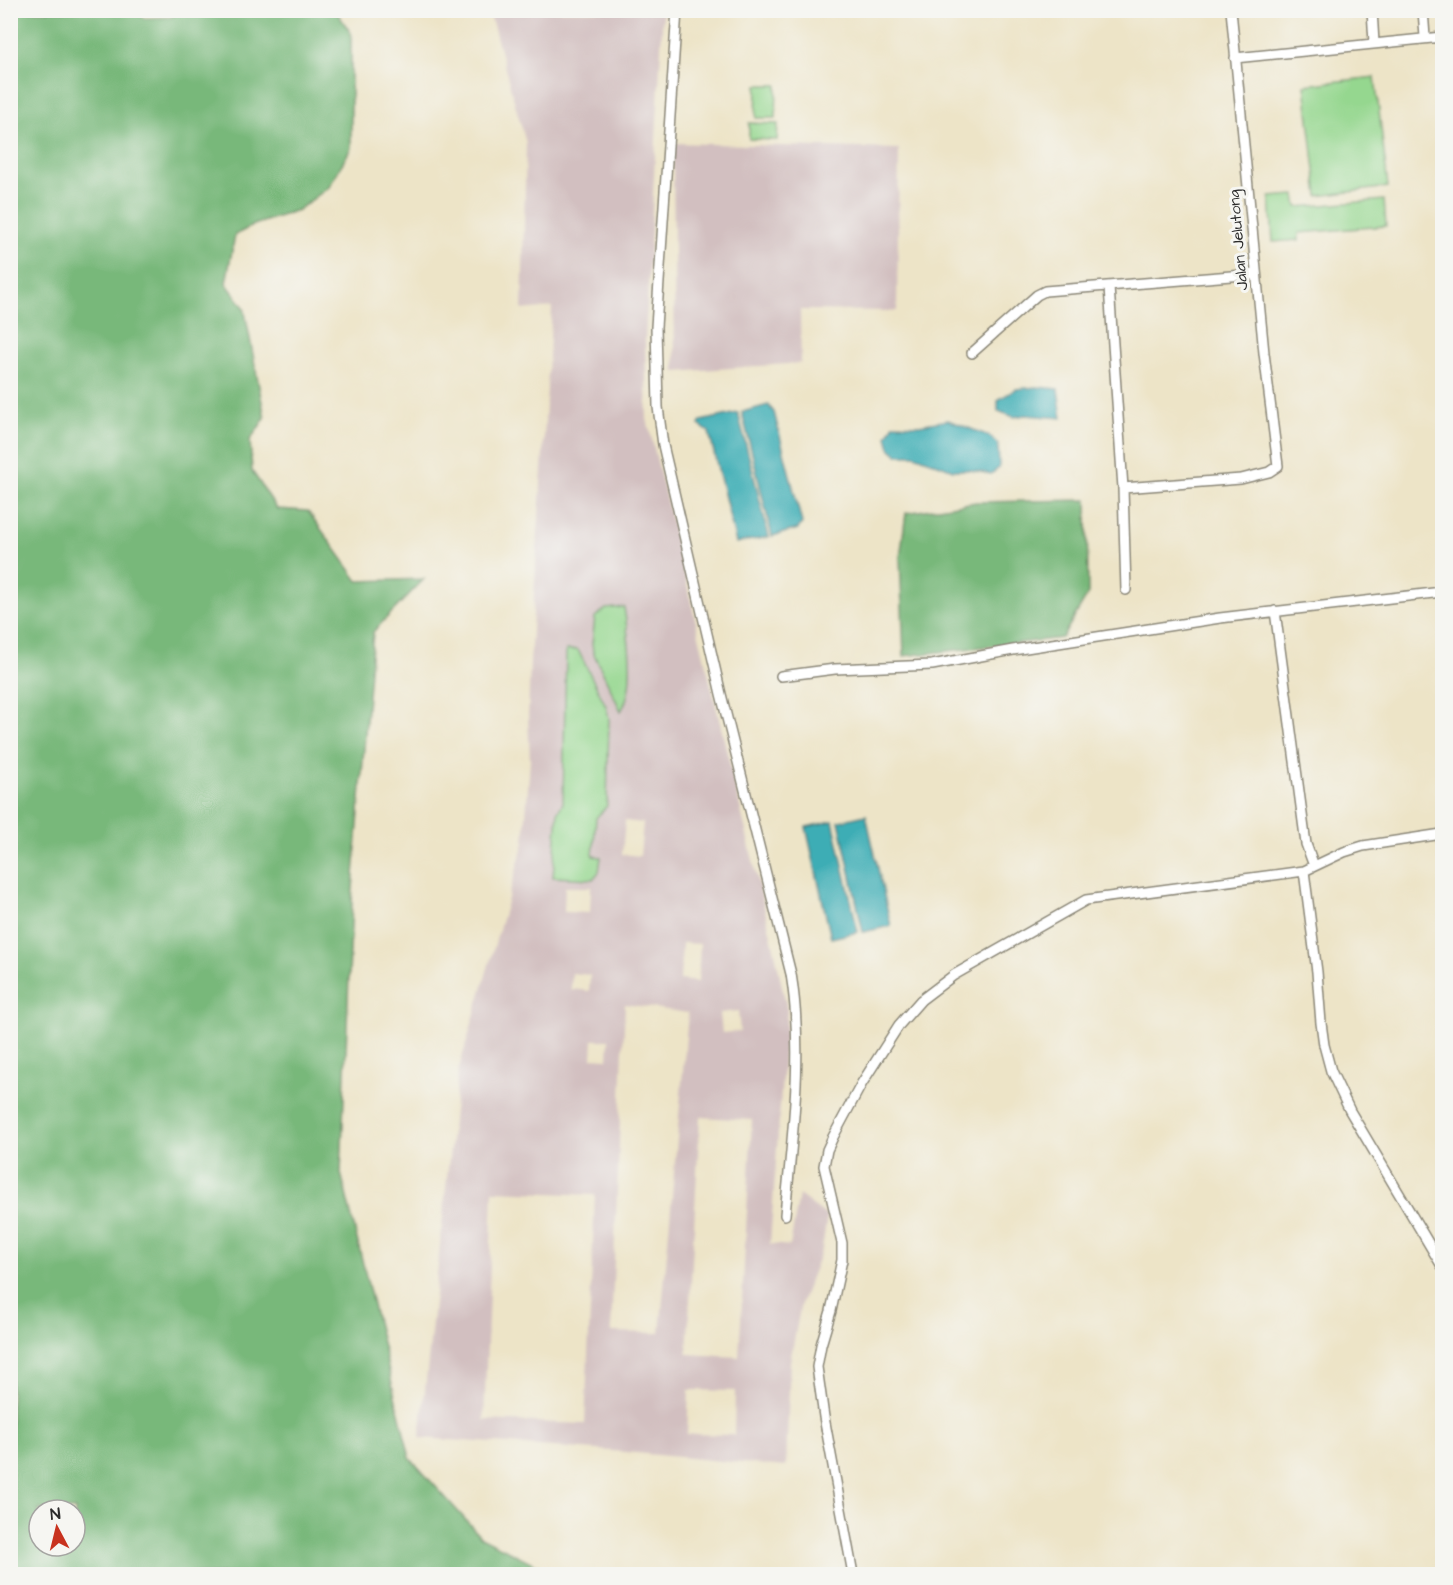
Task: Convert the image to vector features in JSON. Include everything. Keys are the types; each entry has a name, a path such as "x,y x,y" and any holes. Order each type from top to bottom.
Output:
{"street":[{"path":"677,10 656,327 658,407 666,457 791,974 795,999 796,1064 785,1215"},
{"name":"Jalan Jelutong","path":"1123,488 1241,478 1269,472 1278,466 1256,274 1231,10"},
{"path":"1372,10 1374,43"},
{"path":"1424,10 1425,37"},
{"path":"1235,58 1425,37 1443,37"},
{"path":"972,352 1036,295 1053,290 1256,274"},
{"path":"1109,287 1123,488 1126,590"},
{"path":"781,676 835,669 932,665 1013,650 1275,611 1443,592"},
{"path":"1275,611 1306,844 1314,866"},
{"path":"853,1575 824,1417 818,1367 820,1345 831,1311 842,1260 842,1243 824,1166 827,1150 833,1137 880,1053 899,1025 921,1000 954,975 1086,900 1304,871 1363,846 1443,834"},
{"path":"1304,871 1321,1023 1331,1071 1362,1131 1443,1266"}],"shaded area":[{"path":"489,11 663,11 645,340 647,419 787,1010 770,1244 790,1246 799,1195 827,1216 822,1249 801,1303 790,1362 786,1467 625,1452 420,1438 458,1072 524,843 530,760 528,718 530,662 552,307 522,310 526,143","holes":["563,803 596,818 593,857 600,857 553,876 558,811","625,821 643,823 640,856 622,854","565,887 591,887 590,913 564,912","682,943 700,944 698,982 680,980","572,973 590,975 589,991 571,989","625,1004 688,1013 660,1333 611,1332","738,1011 740,1031 722,1033 720,1013","593,1040 609,1040 608,1059 592,1058","700,1117 752,1120 739,1357 687,1354","493,1191 595,1195 585,1424 484,1420","689,1390 735,1391 734,1435 687,1434"]},
{"path":"673,143 899,149 897,311 800,310 801,363 675,372"}],"green space":[{"path":"11,11 136,11 144,18 171,17 179,11 336,11 351,33 351,148 329,187 298,210 254,225 235,235 226,283 244,307 265,418 250,440 252,471 277,509 308,511 358,581 424,579 373,632 352,902 341,1173 410,1458 481,1537 545,1569 547,1574 11,1574"},
{"path":"1375,77 1388,187 1318,196 1305,85"},
{"path":"757,85 777,85 776,118 756,118"},
{"path":"749,123 778,124 777,140 749,139"},
{"path":"1295,195 1297,207 1384,200 1386,226 1299,233 1299,240 1273,242 1270,197"},
{"path":"1087,500 1088,594 1062,638 904,656 900,558 906,513 976,502"},
{"path":"624,607 630,675 626,701 621,711 593,652 592,644 595,617 606,609"},
{"path":"566,650 578,650 606,706 609,718 607,806 596,818 593,856 601,857 599,872 593,879 553,877 558,811 563,803"}],"water":[{"path":"1037,387 1058,389 1062,418 1025,415 1014,417 998,411 998,400 1016,389"},
{"path":"768,405 774,412 802,523 798,529 772,536 742,412"},
{"path":"738,413 769,537 736,543 709,432 699,425 701,421"},
{"path":"948,420 989,436 998,444 999,468 991,474 953,470 915,455 898,455 890,448 887,436 894,424 919,425"},
{"path":"866,815 891,926 863,932 839,821"},
{"path":"833,821 858,932 831,938 806,827"}]}
